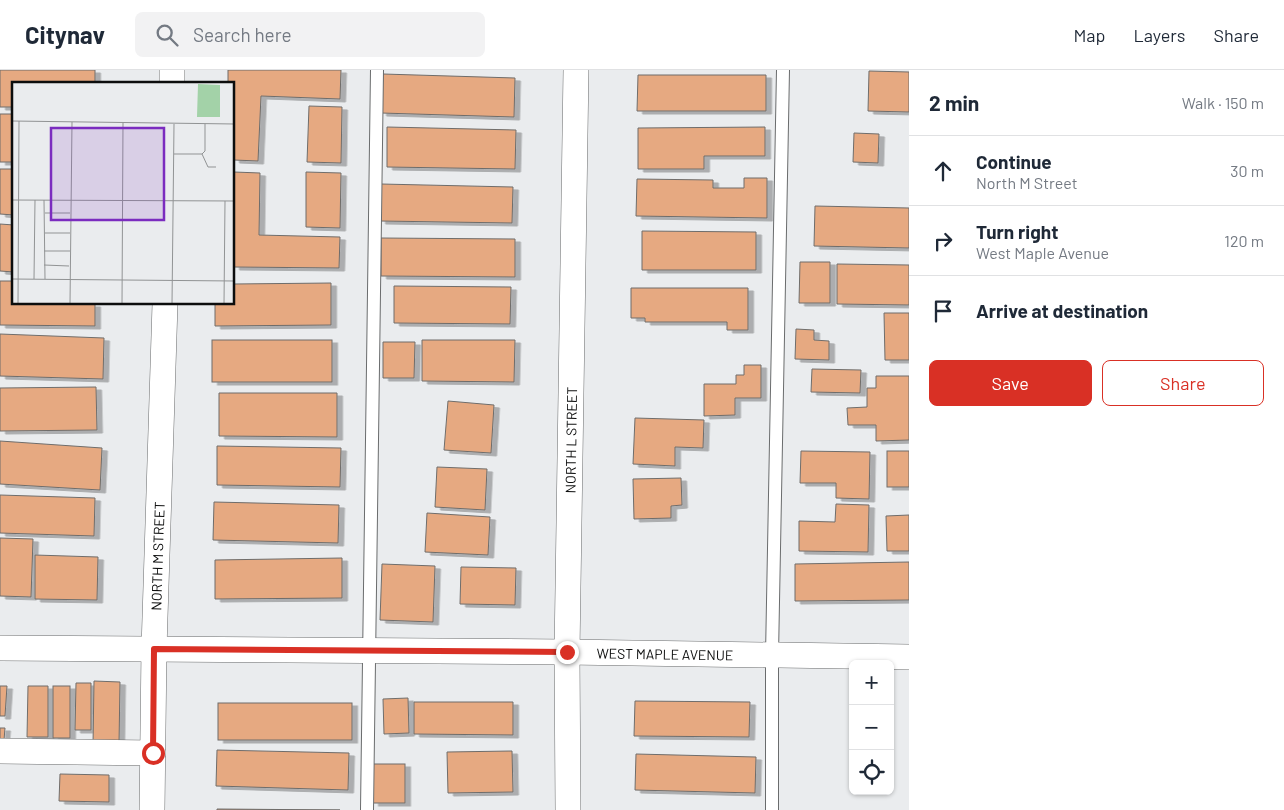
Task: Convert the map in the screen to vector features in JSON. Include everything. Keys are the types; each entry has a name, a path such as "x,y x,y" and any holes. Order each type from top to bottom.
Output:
{"street":[{"name":"NORTH L STREET","path":"568,810 567,652 576,70"},
{"name":"NORTH M STREET","path":"152,810 154,649 165,305"},
{"name":"WEST MAPLE AVENUE","path":"0,648 368,650 909,657"},
{"path":"0,751 153,753"}],"lane":[{"path":"367,810 377,70"},
{"path":"772,810 772,655 783,70"}],"building":[{"path":"0,70 95,70 95,82 12,82 12,107 0,107"},
{"path":"228,70 341,70 340,99 261,96 258,161 235,160 235,82 228,82"},
{"path":"869,71 909,72 909,112 868,111"},
{"path":"383,74 515,78 514,117 381,113"},
{"path":"638,75 766,75 766,111 637,111"},
{"path":"309,106 342,107 341,163 307,162"},
{"path":"0,114 12,114 12,162 0,162"},
{"path":"387,127 516,130 515,169 387,167"},
{"path":"765,127 765,156 704,156 704,169 638,169 638,128"},
{"path":"854,133 879,134 878,163 853,162"},
{"path":"0,169 12,169 12,215 0,214"},
{"path":"235,172 260,173 259,235 340,237 339,268 235,267"},
{"path":"306,172 341,173 340,228 306,227"},
{"path":"744,178 767,178 767,218 636,216 637,179 713,180 713,188 744,188"},
{"path":"381,184 513,187 512,223 380,221"},
{"path":"815,206 909,208 909,248 814,246"},
{"path":"0,224 12,225 12,272 0,271"},
{"path":"642,231 756,232 756,270 642,270"},
{"path":"381,238 515,239 515,277 381,276"},
{"path":"800,262 830,262 830,303 799,303"},
{"path":"837,264 909,265 909,305 837,304"},
{"path":"0,281 12,281 12,305 95,305 95,326 0,325"},
{"path":"331,283 331,325 215,326 215,305 235,305 235,284"},
{"path":"394,286 511,287 510,324 394,323"},
{"path":"631,288 748,288 748,330 727,330 727,322 645,322 645,318 631,318"},
{"path":"884,313 909,313 909,360 885,360"},
{"path":"796,329 814,330 814,340 829,341 829,360 795,359"},
{"path":"0,334 104,338 103,379 0,376"},
{"path":"212,340 332,340 332,382 212,382"},
{"path":"422,340 515,340 514,382 422,381"},
{"path":"383,342 415,342 414,378 383,378"},
{"path":"744,365 761,365 761,398 735,398 735,415 704,416 704,384 736,384 736,375 744,375"},
{"path":"812,369 861,370 860,393 811,392"},
{"path":"876,376 909,376 909,440 876,441 876,425 848,425 847,408 867,407 867,388 876,388"},
{"path":"96,387 97,430 0,431 0,388"},
{"path":"219,393 337,393 337,437 219,436"},
{"path":"448,401 494,405 491,453 444,450"},
{"path":"635,418 704,420 703,448 675,447 675,466 633,464"},
{"path":"0,441 102,448 100,490 0,484"},
{"path":"217,446 341,448 340,487 217,485"},
{"path":"801,451 870,452 869,499 836,498 836,483 800,483"},
{"path":"887,451 909,451 909,487 887,487"},
{"path":"437,467 487,469 485,510 435,507"},
{"path":"681,478 682,505 671,506 671,518 634,519 633,479"},
{"path":"0,495 95,498 94,536 0,533"},
{"path":"214,502 339,505 338,543 213,540"},
{"path":"836,504 869,505 868,552 799,551 799,521 835,522"},
{"path":"427,513 490,517 488,555 425,552"},
{"path":"909,515 909,551 887,551 886,516"},
{"path":"0,538 33,539 31,597 0,596"},
{"path":"35,555 98,557 97,600 35,599"},
{"path":"342,558 342,598 215,599 215,560"},
{"path":"909,562 909,600 795,601 795,564"},
{"path":"382,564 435,566 433,622 380,620"},
{"path":"461,567 516,568 515,605 460,604"},
{"path":"94,681 120,682 119,744 93,744"},
{"path":"76,683 91,683 91,730 75,730"},
{"path":"0,686 7,686 5,716 0,716"},
{"path":"28,686 48,686 48,737 27,737"},
{"path":"53,686 70,686 70,738 53,738"},
{"path":"408,698 409,733 384,734 383,699"},
{"path":"635,701 750,702 749,737 634,736"},
{"path":"414,702 513,702 513,735 414,734"},
{"path":"218,703 352,703 352,740 218,740"},
{"path":"0,728 5,728 4,740 0,740"},
{"path":"217,750 349,753 348,790 216,786"},
{"path":"512,751 513,792 448,793 447,752"},
{"path":"636,754 756,757 755,793 635,790"},
{"path":"373,764 405,764 405,803 373,803"},
{"path":"60,774 109,775 109,802 59,801"},
{"path":"217,809 340,810 217,810"}],"route":[{"path":"153,753 154,649 567,652"}]}
